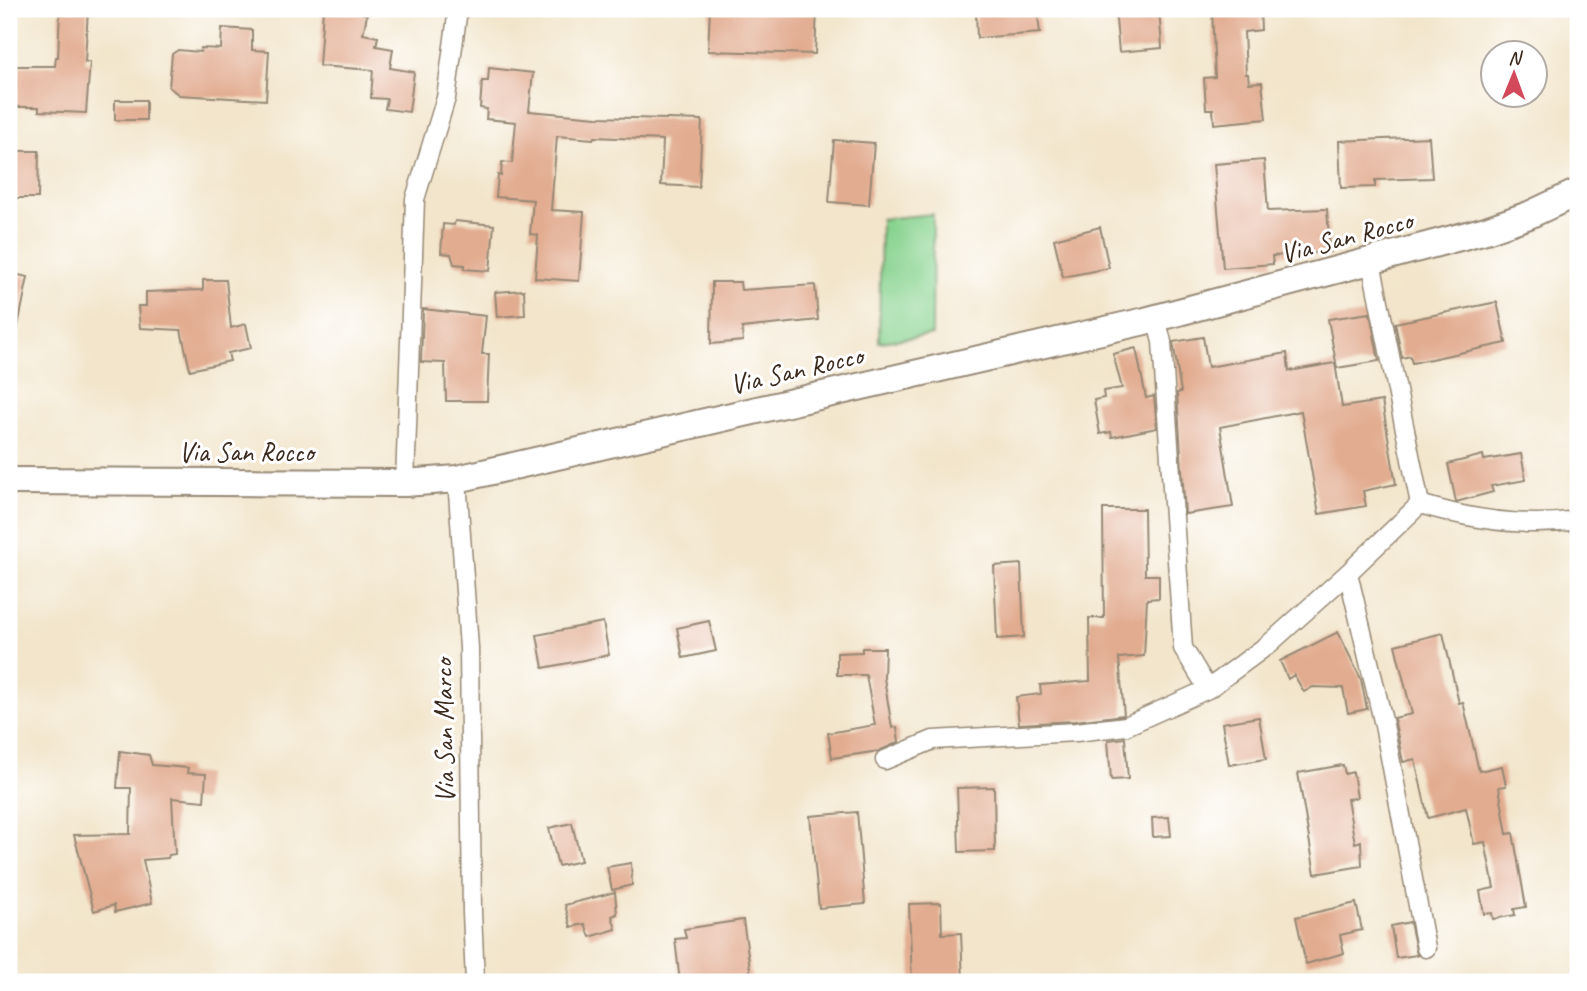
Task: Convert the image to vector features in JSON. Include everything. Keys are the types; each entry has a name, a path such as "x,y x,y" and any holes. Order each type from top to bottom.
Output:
{"street":[{"path":"405,483 415,199 446,98 458,9"},
{"name":"Via San Rocco","path":"9,481 405,483 457,480 1156,318 1486,230 1529,215 1578,192"},
{"path":"1371,262 1420,503"},
{"path":"1156,318 1162,342 1183,648 1208,689"},
{"name":"Via San Marco","path":"457,480 469,648 475,982"},
{"path":"1420,503 1458,516 1505,523 1578,520"},
{"path":"885,761 933,740 1076,732 1126,726 1208,689 1269,644 1420,503"},
{"path":"1348,573 1384,725 1426,948"}],"green space":[{"path":"933,214 932,335 879,342 881,219"}],"building":[{"path":"60,9 88,9 85,62 90,62 86,113 39,111 39,107 9,107 9,66 55,66 58,57"},
{"path":"323,9 360,9 367,15 363,34 378,37 376,46 393,49 390,68 414,72 409,112 385,109 387,99 371,98 373,70 319,66"},
{"path":"710,9 817,9 815,54 708,51"},
{"path":"1037,9 1040,33 977,38 976,12"},
{"path":"1115,9 1159,9 1162,48 1119,52"},
{"path":"1212,9 1260,9 1261,30 1244,32 1246,74 1249,83 1262,82 1266,119 1214,124 1213,109 1206,109 1204,78 1215,77"},
{"path":"222,28 252,30 252,50 269,51 266,100 179,95 169,87 172,54 178,50 200,52 201,48 221,49"},
{"path":"489,68 533,73 529,111 597,117 702,120 699,187 661,185 663,140 557,136 551,210 584,212 579,281 535,278 538,235 530,234 533,200 496,197 502,162 512,163 516,122 486,119 487,109 480,108 482,81 488,81"},
{"path":"115,100 146,100 146,120 115,120"},
{"path":"1429,137 1432,178 1375,180 1375,187 1341,188 1339,141"},
{"path":"834,140 874,143 869,205 829,202"},
{"path":"16,151 39,151 38,198 15,198"},
{"path":"1264,160 1268,211 1327,209 1330,252 1272,256 1273,264 1223,268 1214,164"},
{"path":"455,221 494,225 490,271 464,269 465,265 454,264 451,254 441,253 443,224 454,225"},
{"path":"1100,227 1109,268 1063,277 1054,239"},
{"path":"9,273 28,277 17,331 9,330"},
{"path":"203,280 226,280 231,328 246,324 251,348 228,353 230,361 190,370 181,330 140,328 138,306 146,306 146,292 203,290"},
{"path":"712,282 740,282 741,290 815,285 818,320 742,328 743,341 711,344"},
{"path":"524,290 525,315 497,317 495,292"},
{"path":"1497,302 1506,343 1412,363 1410,356 1402,358 1395,323"},
{"path":"423,309 486,316 482,354 489,354 487,401 446,401 445,363 421,362"},
{"path":"1370,313 1379,361 1337,368 1328,319"},
{"path":"1203,337 1208,367 1287,353 1289,371 1335,363 1342,407 1382,401 1396,484 1363,491 1366,506 1319,514 1301,411 1220,427 1233,507 1185,514 1177,393 1181,392 1173,342"},
{"path":"1136,348 1146,398 1154,396 1157,428 1112,437 1111,432 1100,434 1094,400 1104,398 1103,391 1122,388 1113,354"},
{"path":"1521,454 1526,480 1491,486 1493,492 1456,502 1448,464 1483,455 1484,460"},
{"path":"1103,509 1144,509 1145,575 1159,575 1159,598 1147,599 1144,656 1119,658 1124,715 1019,724 1016,697 1041,694 1040,685 1090,681 1089,618 1104,618"},
{"path":"1021,564 1024,637 997,639 994,566"},
{"path":"709,621 716,651 683,658 677,628"},
{"path":"603,622 609,655 543,668 537,635"},
{"path":"1338,632 1361,679 1367,709 1348,713 1343,688 1313,687 1304,692 1294,675 1288,679 1280,661"},
{"path":"1443,633 1459,703 1463,702 1479,771 1502,766 1506,786 1499,787 1507,834 1513,833 1526,907 1514,909 1515,915 1493,919 1492,913 1484,914 1480,891 1494,888 1485,842 1474,844 1466,808 1428,818 1415,759 1403,762 1394,718 1412,714 1395,645"},
{"path":"862,648 885,648 884,678 892,728 897,727 899,742 879,751 832,758 828,733 875,725 866,675 837,675 837,653 862,652"},
{"path":"1259,717 1266,759 1229,765 1222,723"},
{"path":"1125,738 1128,779 1111,780 1108,740"},
{"path":"120,751 149,755 152,765 188,768 187,773 206,774 204,801 172,798 175,854 169,855 168,858 143,860 152,903 115,912 114,905 94,911 74,835 130,834 131,788 117,788"},
{"path":"1343,765 1345,774 1353,772 1357,798 1347,799 1355,843 1361,841 1362,866 1315,874 1298,773"},
{"path":"994,787 995,851 959,852 957,788"},
{"path":"857,812 865,904 819,908 810,816"},
{"path":"1169,817 1171,836 1153,837 1152,818"},
{"path":"572,823 581,861 558,866 549,828"},
{"path":"631,863 632,885 612,890 607,867"},
{"path":"615,892 617,914 612,916 616,929 590,937 585,924 571,927 565,905"},
{"path":"941,903 942,934 961,933 963,982 912,982 909,904"},
{"path":"1356,903 1362,930 1340,935 1344,953 1306,964 1296,917"},
{"path":"743,920 752,982 680,982 675,939 686,938 684,929"},
{"path":"1410,922 1417,955 1396,958 1391,926"}]}
